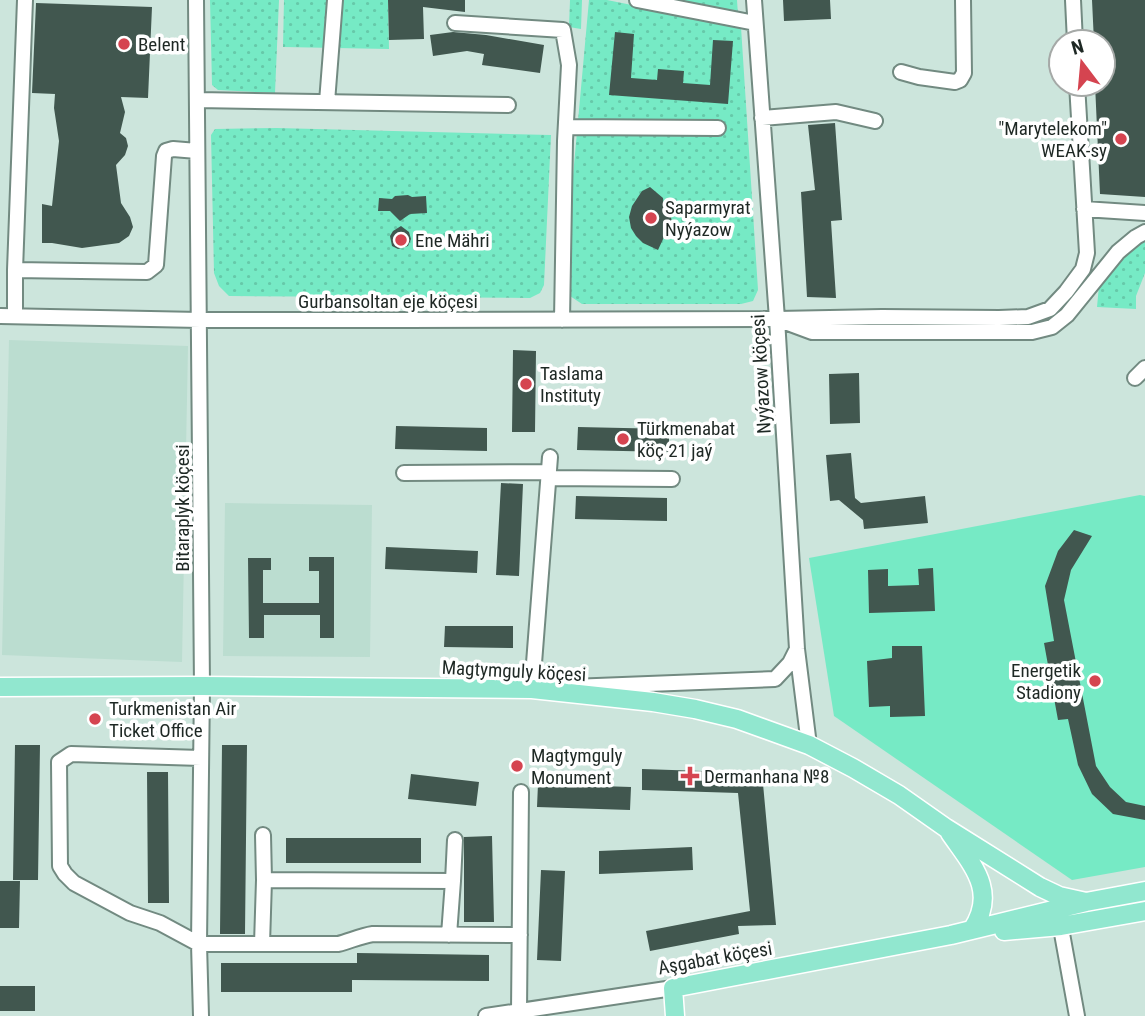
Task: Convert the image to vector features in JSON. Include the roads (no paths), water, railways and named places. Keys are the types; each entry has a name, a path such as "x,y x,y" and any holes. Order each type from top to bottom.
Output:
{"main road":[{"name":"Magtymguly köçesi","path":"0,687 532,689 695,709 737,719 808,745 899,795 946,828 1050,892 1069,900 1086,902"},
{"path":"946,828 978,875 982,888 982,910 972,930"},
{"name":"Magtymguly köçesi","path":"989,855 1057,918"},
{"name":"Aşgabat köçesi","path":"673,988 951,935 1057,918 1086,902 1145,891"},
{"name":"Aşgabat köçesi","path":"951,935 1057,918 1087,922 1145,911"},
{"path":"673,988 675,1016"}],"street":[{"path":"15,316 25,0"},
{"name":"Bitaraplyk köçesi","path":"196,0 202,686 199,944 201,1016"},
{"path":"327,102 335,0"},
{"path":"637,0 755,23"},
{"name":"Nyýazow köçesi","path":"754,0 797,649 808,745"},
{"path":"901,72 955,82 960,80 964,73 963,0"},
{"path":"1073,0 1074,28"},
{"path":"455,23 563,30 569,65 562,320"},
{"name":"Gurbansoltan eje köçesi","path":"0,316 200,320 1028,317 1050,309 1066,292 1083,269 1087,253 1078,98"},
{"path":"197,100 508,105"},
{"path":"762,118 836,112 875,121"},
{"path":"566,127 718,128"},
{"path":"15,270 147,272 156,265 166,151 197,151"},
{"path":"1084,209 1145,214"},
{"name":"Gurbansoltan eje köçesi","path":"777,319 812,332 1032,332 1052,327 1066,315 1118,252 1145,232"},
{"path":"550,469 532,689 775,679 790,663 797,649"},
{"path":"404,473 550,469 672,479"},
{"path":"201,758 71,754 59,762 60,866 65,874 74,883 130,913 160,923 199,944 338,944 373,934 520,936"},
{"path":"519,1011 521,792"},
{"path":"262,944 264,835"},
{"path":"449,934 455,840"},
{"path":"264,880 453,881"},
{"path":"1057,918 1077,1016"},
{"name":"Aşgabat köçesi","path":"486,1016 673,988"}],"place":[{"name":"Belent","path":"124,44"},
{"name":"\"Marytelekom\" WEAK-sy","path":"1121,139"},
{"name":"Saparmyrat Nyýazow","path":"651,218"},
{"name":"Ene Mähri","path":"401,240"},
{"name":"Taslama Instituty","path":"526,384"},
{"name":"Türkmenabat köç 21 jaý","path":"623,439"},
{"name":"Energetik Stadiony","path":"1095,681"},
{"name":"Turkmenistan Air Ticket Office","path":"95,719"},
{"name":"Magtymguly Monument","path":"517,766"},
{"name":"Dermanhana №8","path":"690,776"}]}
